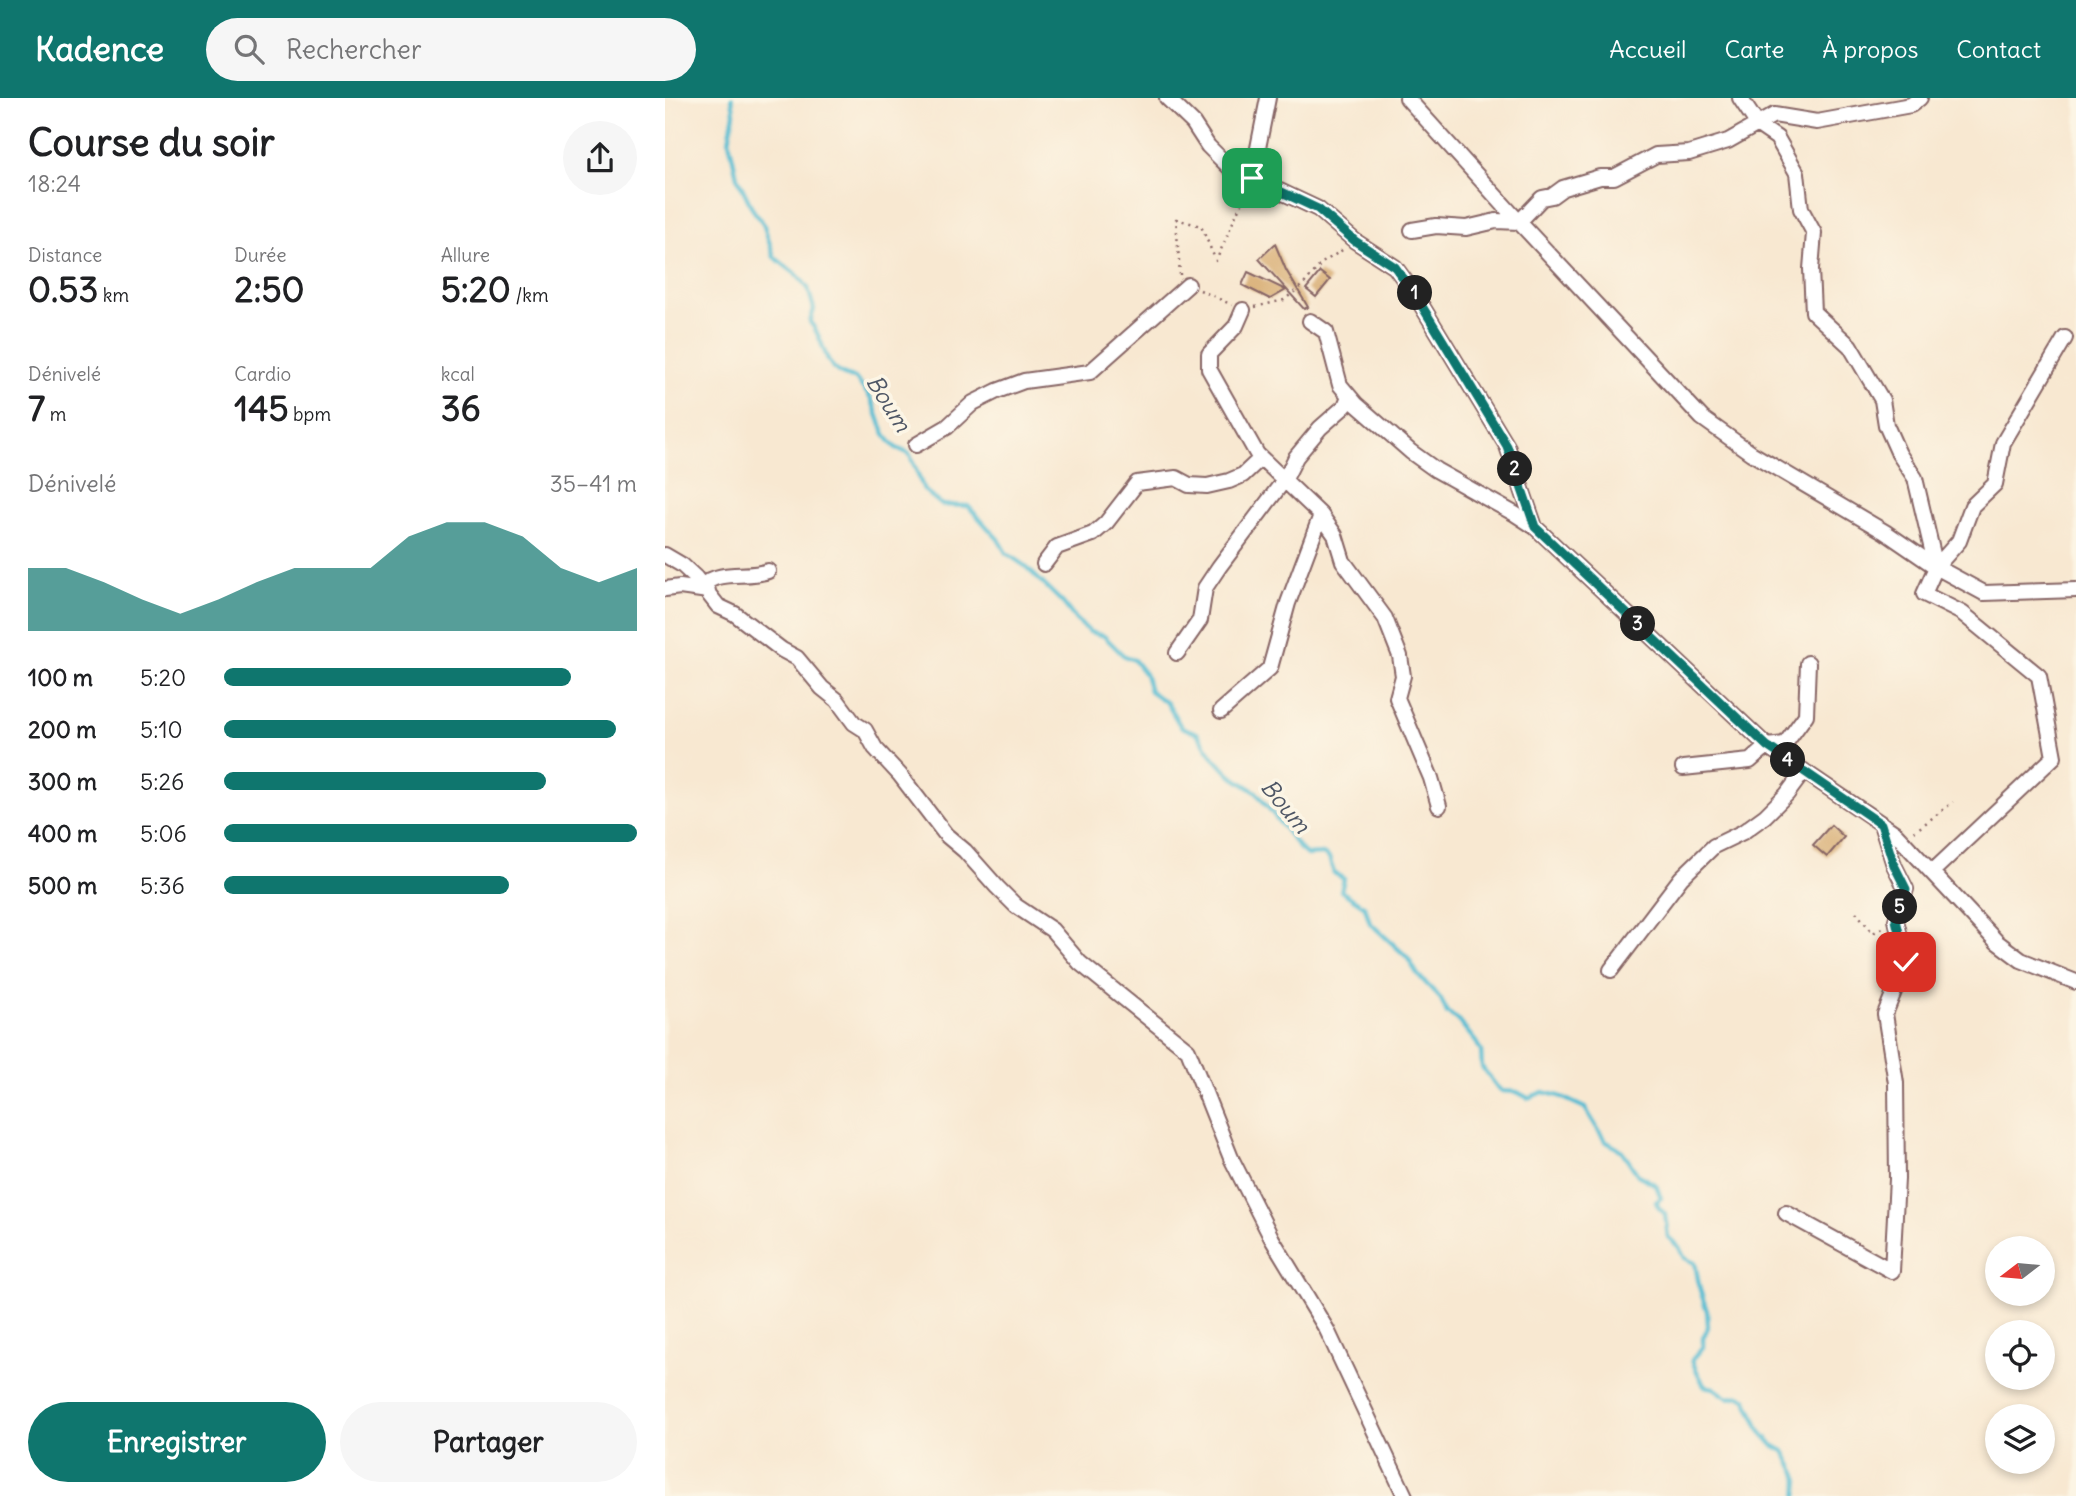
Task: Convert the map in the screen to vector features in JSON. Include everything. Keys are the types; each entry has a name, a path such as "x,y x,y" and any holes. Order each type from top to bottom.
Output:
{"street":[{"path":"1167,98 1193,123 1209,146 1234,172 1318,209 1355,241 1395,267 1421,303 1507,446 1535,527"},
{"path":"1252,178 1269,98"},
{"path":"1407,98 1518,222 1702,418 1751,453 1984,593 2076,590"},
{"path":"1740,98 1758,125 1777,138 1797,173 1801,209 1814,233 1811,270 1813,312 1850,345 1882,400 1887,425 1895,445 1915,478 1936,566"},
{"path":"1412,230 1436,226 1466,228 1496,221 1518,222 1542,198 1552,196 1563,188 1600,177 1614,177 1656,155 1689,153 1728,141 1774,115 1817,122 1911,105 1920,98"},
{"path":"916,445 947,427 973,403 997,391 1024,381 1090,372 1188,285"},
{"path":"1243,310 1236,326 1209,354 1209,369 1241,430 1261,458 1321,514 1335,536 1343,561 1385,618 1400,656 1403,676 1397,698 1431,778 1439,806"},
{"path":"1310,321 1326,332 1340,385 1411,452 1436,470 1535,527 1767,746 1895,833 1997,942 2021,961 2076,982"},
{"path":"1932,872 2054,757 2039,676 1962,612 1924,594 1936,566 1959,541 1972,506 1995,484 2003,443 2064,338"},
{"path":"1177,653 1200,620 1205,588 1285,479 1296,457 1320,428 1345,406 1349,396"},
{"path":"1044,564 1057,547 1093,534 1106,523 1137,483 1176,478 1188,485 1218,484 1243,475 1261,458"},
{"path":"1221,711 1270,668 1288,603 1321,514"},
{"path":"665,555 683,565 718,606 735,614 807,667 854,723 866,730 875,748 900,775 946,835 965,851 980,870 1016,906 1052,930 1080,963 1188,1051 1231,1158 1272,1239 1327,1330 1405,1496"},
{"path":"705,588 711,578 768,571"},
{"path":"665,589 705,588"},
{"path":"1683,768 1749,761 1767,746 1785,744 1806,715 1808,663"},
{"path":"1612,970 1681,878 1714,846 1743,832 1765,816 1787,794 1804,771"},
{"path":"1786,1213 1892,1271 1897,1179 1896,1083 1885,1014 1906,962 1896,920 1906,889 1894,865 1881,824"}],"path":[{"path":"1252,178 1216,261 1201,226 1176,219 1180,279 1188,285 1243,310 1284,300 1304,284 1322,263 1355,241"},
{"path":"1895,833 1915,832 1952,802"},
{"path":"1856,912 1873,933 1896,920"}],"building":[{"path":"1275,244 1286,270 1308,307 1304,309 1259,259"},
{"path":"1248,272 1286,290 1270,299 1242,285"},
{"path":"1320,272 1330,280 1316,297 1306,289"},
{"path":"1831,825 1844,837 1827,857 1813,845"}],"waterway":[{"name":"Boum","path":"732,98 734,113 729,141 737,177 753,210 763,223 774,257 797,275 808,288 814,309 810,322 830,363 844,375 855,378 866,392 887,437 895,447 910,455 924,490 942,505 968,506 998,539 1006,553 1025,566 1063,603 1076,620 1090,632 1104,636 1123,655 1134,660 1145,674 1150,691 1167,703 1181,727 1197,733 1230,775 1256,792 1300,849 1307,855 1323,854 1329,858 1334,873 1344,879 1341,891 1365,907 1370,923 1407,957 1418,975 1441,999 1447,1013 1457,1019 1476,1042 1481,1051 1482,1067 1497,1087 1528,1098 1543,1092 1585,1108 1605,1141 1622,1151 1638,1175 1656,1185 1661,1198 1656,1202 1665,1214 1668,1237 1679,1247 1684,1258 1695,1263 1707,1311 1708,1327 1703,1338 1703,1347 1692,1360 1695,1367 1704,1386 1714,1388 1728,1398 1740,1396 1746,1399 1761,1432 1773,1445 1784,1451 1796,1473 1799,1481 1797,1496"}],"route":[{"path":"1252,178 1318,209 1355,241 1395,267 1414,293 1507,446 1535,527 1767,746 1881,824 1894,865 1906,889 1896,920 1906,962"}]}
